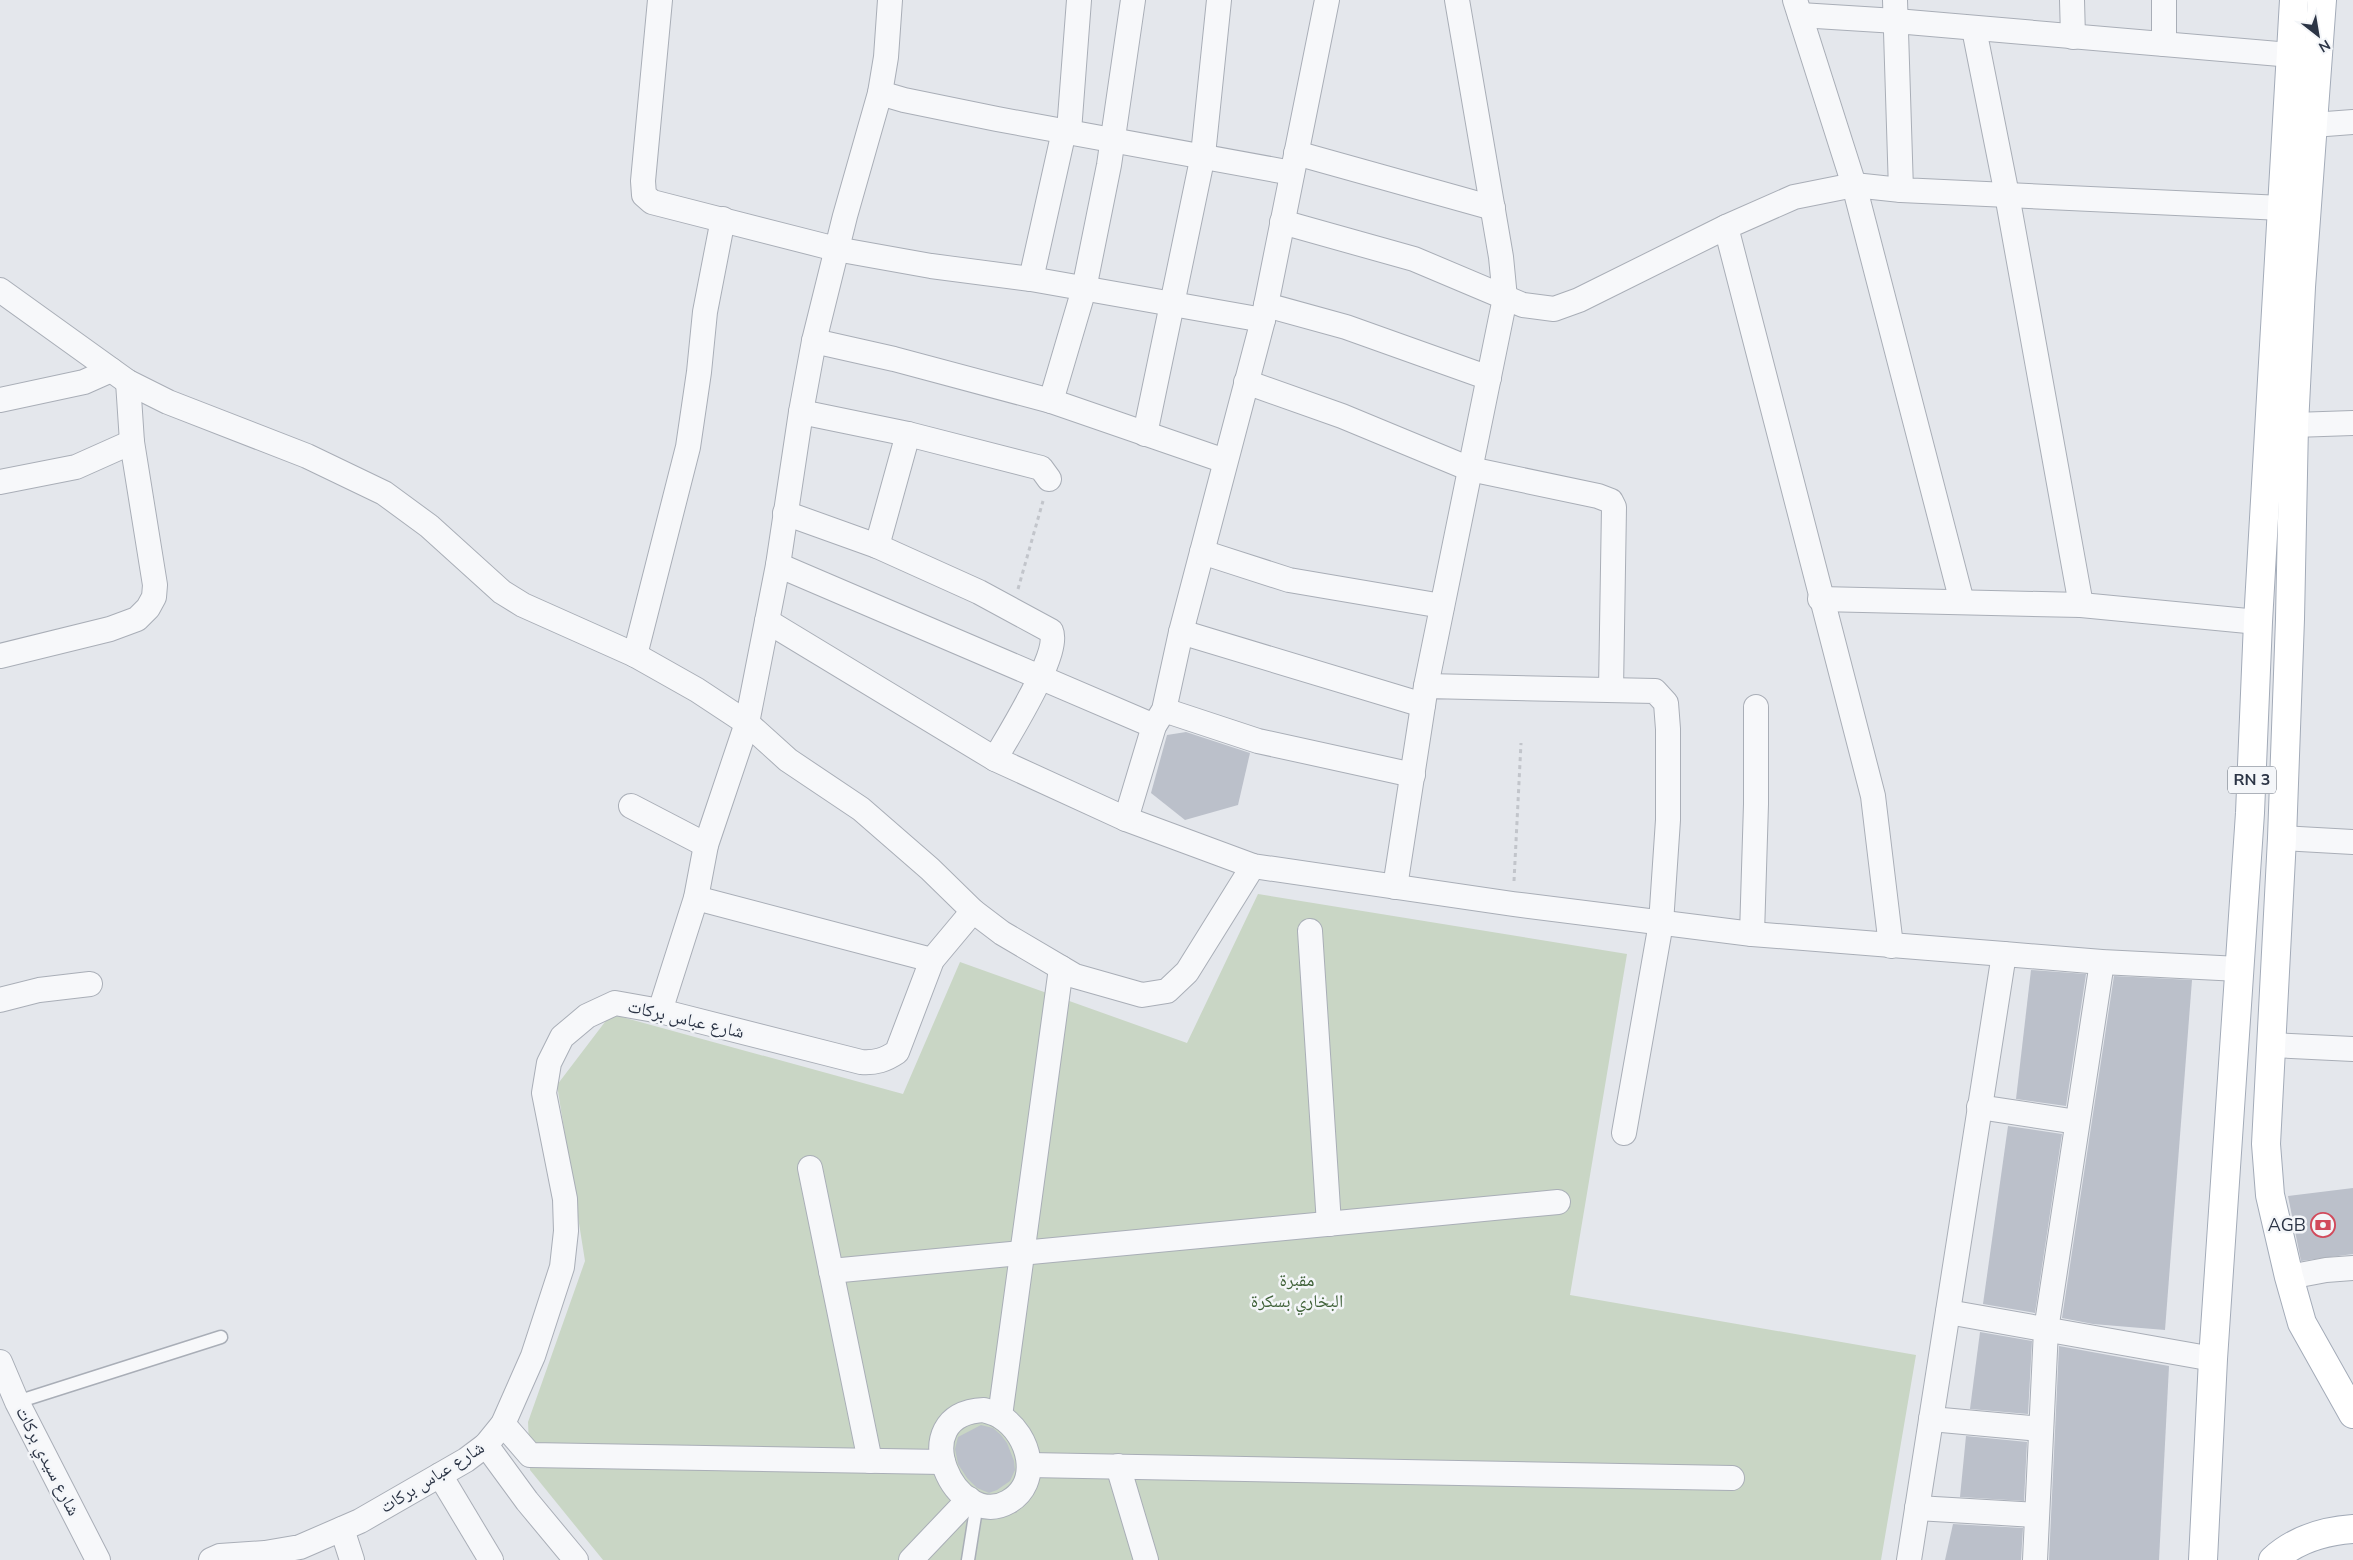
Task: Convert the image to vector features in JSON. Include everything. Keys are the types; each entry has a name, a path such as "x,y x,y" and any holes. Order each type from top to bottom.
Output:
{"main road":[{"name":"RN 3","path":"2203,1560 2213,1359 2250,812 2258,622 2294,0"},
{"name":"RN 3","path":"2322,0 2294,425 2290,619 2282,838 2266,1144 2270,1195 2289,1278 2302,1323 2353,1414"},
{"path":"2273,1560 2301,1541 2334,1530 2353,1529"}],"street":[{"path":"660,0 644,174 644,195 652,202 836,249 931,266 1031,279 1170,304 1264,313 1346,327 1489,378"},
{"path":"660,1011 696,898 706,845 747,723 778,564 800,412 814,341 836,249 880,93 886,57 890,0"},
{"path":"1031,279 1066,131 1079,0"},
{"path":"1051,401 1084,289 1113,139 1133,0"},
{"path":"1145,434 1170,304 1203,155 1220,0"},
{"path":"1126,819 1159,718 1264,313 1327,0"},
{"path":"1395,887 1424,695 1505,298 1493,208 1457,0"},
{"path":"2072,0 2073,37"},
{"path":"2164,0 2164,44"},
{"path":"1962,602 1854,185 1797,8 1896,10 1974,29 2291,55"},
{"path":"1896,10 1901,190"},
{"path":"1974,29 2008,196 2082,605"},
{"path":"880,93 927,105 1203,155 1294,163 1493,208"},
{"path":"2313,125 2353,122"},
{"path":"1282,222 1414,259 1524,306 1554,309 1579,300 1726,227 1794,197 1854,185 1901,190 2008,196 2282,208"},
{"path":"635,655 688,447 711,277 723,219"},
{"path":"1726,227 1872,796 1892,946"},
{"path":"0,290 120,376 168,402 307,456 384,493 429,526 502,592 523,605 635,655 697,690 747,723 788,760 861,809 930,869 973,911 1002,933 1075,976 1142,995 1167,991 1187,972 1253,866"},
{"path":"814,341 903,361 1051,401 1225,461"},
{"path":"0,400 120,376"},
{"path":"0,656 110,629 137,619 148,608 154,597 156,585 120,376"},
{"path":"1246,382 1342,416 1470,469 1598,496 1611,501 1614,507 1611,690"},
{"path":"800,412 908,434 1041,468 1049,479"},
{"path":"2294,425 2353,423"},
{"path":"877,546 908,434"},
{"path":"0,482 76,467 132,442"},
{"path":"785,513 877,546 979,592 1051,631 1053,636 1040,678 995,759"},
{"path":"1202,552 1289,580 1442,606"},
{"path":"778,564 1040,678 1159,718 1413,775"},
{"path":"1820,599 2082,605 2258,622"},
{"path":"767,621 995,759 1126,819 1253,866 1513,904 1752,934 2102,962 2240,970"},
{"path":"1181,632 1424,695 1611,690 1655,691 1666,703 1668,820 1661,923 1624,1133"},
{"path":"1752,934 1756,804 1756,707"},
{"path":"631,806 706,845"},
{"path":"2282,838 2353,842"},
{"path":"696,898 932,960"},
{"name":"شارع عباس بركات","path":"211,1560 220,1556 265,1553 300,1547 342,1529 440,1475 486,1445 503,1424 533,1356 562,1267 566,1231 565,1199 544,1093 548,1063 562,1037 587,1016 615,1003 660,1011 861,1062 872,1063 884,1060 897,1052 932,960 973,911"},
{"path":"1310,932 1329,1224"},
{"path":"1909,1560 2004,954"},
{"path":"2035,1560 2046,1330 2102,962"},
{"path":"1000,1416 1061,968"},
{"path":"0,1000 38,990 90,984"},
{"path":"2270,1045 2353,1049"},
{"path":"1979,1107 2077,1122"},
{"path":"810,1168 870,1461"},
{"path":"831,1271 1558,1202"},
{"path":"2289,1278 2326,1270 2353,1268"},
{"path":"1948,1312 2213,1359"},
{"name":"شارع سيدي بركات","path":"0,1362 18,1402 98,1560"},
{"path":"984,1410 1000,1416 1015,1428 1025,1446 1029,1464 1026,1482 1018,1497 1003,1505 986,1506 973,1501 954,1486 943,1462 941,1450 944,1433 953,1419 967,1411 984,1410"},
{"path":"1931,1419 2041,1429"},
{"path":"503,1424 530,1455 943,1462"},
{"path":"486,1445 527,1501 576,1560"},
{"path":"1029,1464 1732,1478"},
{"path":"1118,1466 1146,1560"},
{"path":"440,1475 492,1560"},
{"path":"911,1560 973,1501"},
{"path":"1917,1508 2036,1515"},
{"path":"342,1529 352,1560"}],"lane":[{"path":"18,1402 221,1337"},
{"path":"968,1560 973,1501"}],"path":[{"path":"1012,610 1049,479"},
{"path":"1513,904 1521,743"}],"green space":[{"name":"مقبرة البخاري بسكرة","path":"1258,894 1627,954 1570,1295 1916,1355 1881,1560 603,1560 530,1470 528,1422 585,1261 557,1085 611,1014 903,1094 960,962 1187,1043"}],"building":[{"path":"1186,732 1250,753 1238,805 1185,820 1151,793 1167,735"},
{"path":"2031,970 2086,974 2066,1106 2016,1099"},
{"path":"2114,976 2192,980 2165,1330 2093,1324 2062,1318"},
{"path":"2008,1126 2062,1134 2035,1313 1983,1304"},
{"name":"AGB","path":"2353,1188 2353,1254 2301,1261 2288,1196"},
{"path":"1980,1332 2032,1341 2028,1414 1970,1409"},
{"path":"2059,1346 2169,1366 2159,1560 2049,1560"},
{"path":"981,1425 993,1428 1001,1435 1007,1443 1014,1461 1015,1470 1010,1481 989,1493 977,1488 967,1478 958,1464 955,1449 958,1437"},
{"path":"1966,1436 2027,1442 2024,1501 1960,1497"},
{"path":"1953,1524 2023,1528 2021,1560 1945,1560"}],"place":[{"name":"AGB","path":"2323,1225"}]}
